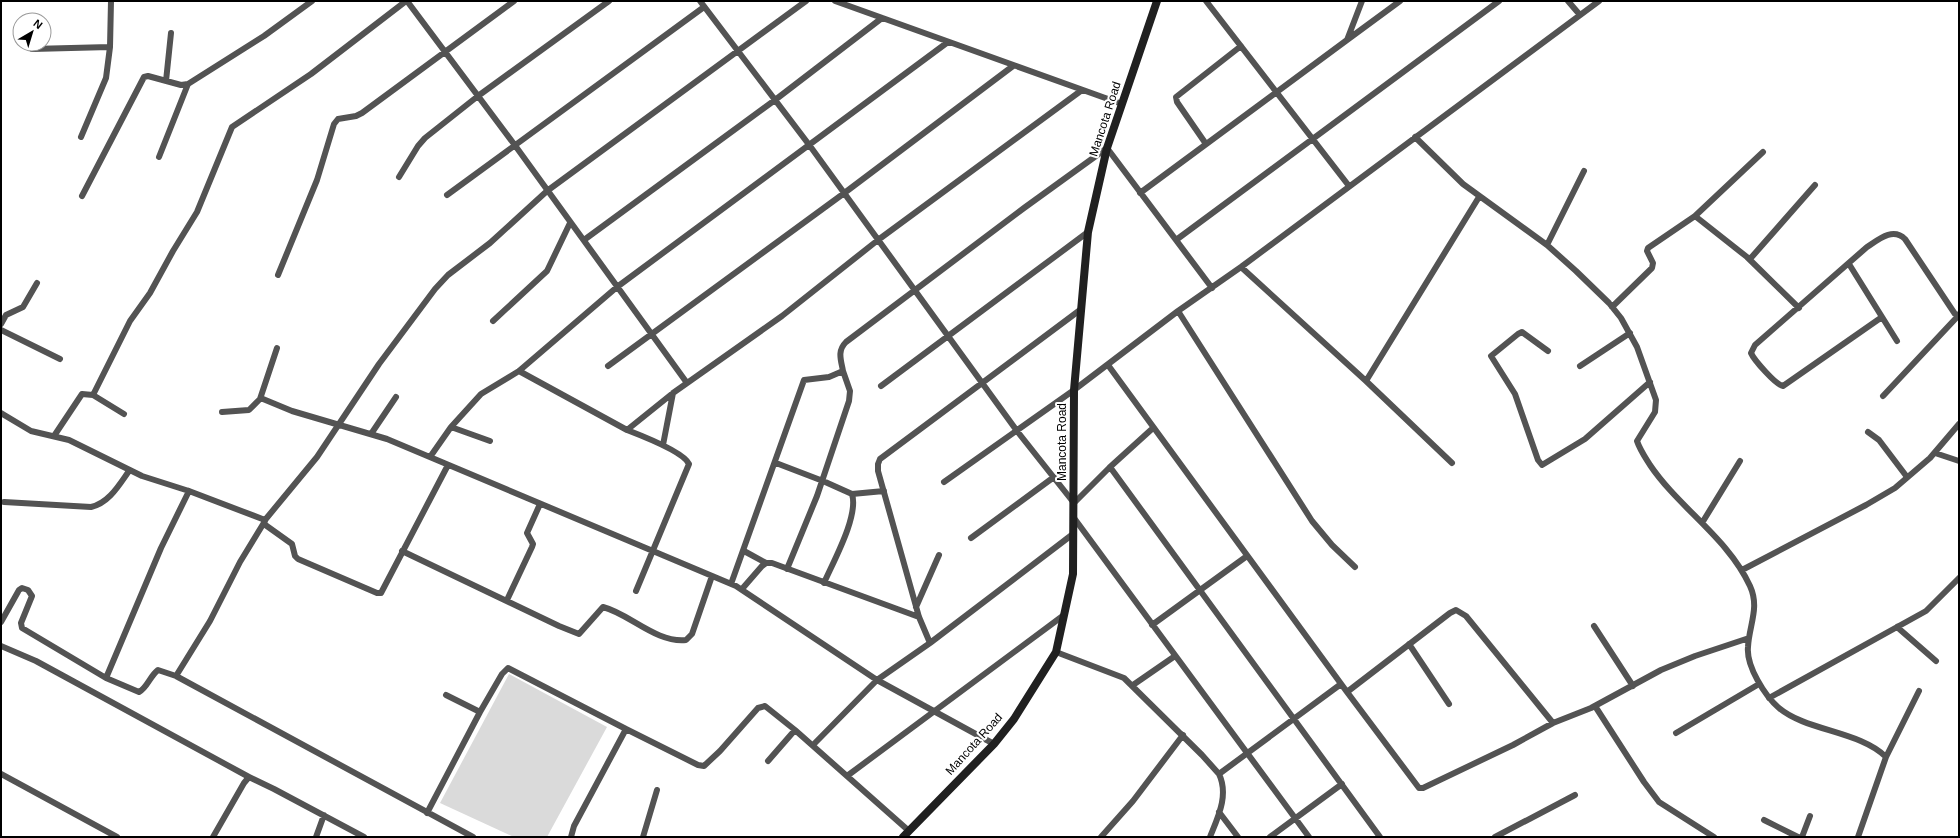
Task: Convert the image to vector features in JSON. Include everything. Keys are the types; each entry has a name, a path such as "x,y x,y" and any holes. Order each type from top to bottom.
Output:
{"main road":[{"name":"Mancota Road","path":"906,834 994,744 1014,718 1056,652 1073,574 1074,390 1088,232 1108,148 1157,1"}],"street":[{"path":"81,137 106,78 110,47 111,1"},
{"path":"82,196 140,81 144,77 148,76 181,85 188,84 264,36 312,1"},
{"path":"92,395 130,321 150,294 173,251 197,212 232,127 311,74 406,1 514,144 570,223 688,383"},
{"path":"278,275 317,180 334,124 338,119 356,116 362,113 514,1"},
{"path":"399,177 424,138 478,96 608,1"},
{"path":"176,676 210,621 240,562 265,522 317,457 338,423 379,364 439,284 448,275 490,243 547,191 806,1"},
{"path":"835,1 1012,66 1122,104"},
{"path":"1206,1 1349,186"},
{"path":"1347,40 1362,1"},
{"path":"1140,193 1400,1"},
{"path":"1176,240 1499,1"},
{"path":"1568,1 1580,15"},
{"path":"944,482 1074,390 1178,311 1240,268 1599,1"},
{"path":"447,195 703,3 738,52 810,146 947,336 1074,503 1110,467 1153,428"},
{"path":"584,240 775,100 882,18"},
{"path":"166,80 171,32"},
{"path":"430,457 450,427 481,394 519,371 617,287 810,146 948,42"},
{"path":"1206,144 1177,102 1176,97 1241,46"},
{"path":"52,48 110,47"},
{"path":"608,366 844,194 1012,66"},
{"path":"160,157 188,84"},
{"path":"627,430 674,393 782,316 878,240 1082,90"},
{"path":"1415,137 1445,168 1479,197 1547,246 1588,282 1612,307 1630,333 1650,382 1656,406 1655,412 1637,441 1639,448 1670,490 1702,523 1742,570 1755,601 1755,614 1749,638 1748,653 1759,684 1769,698 1779,708 1791,716 1858,740 1886,757"},
{"path":"787,569 823,481 849,401 850,391 843,372 840,356 843,345 1024,208 1108,148 1212,288"},
{"path":"1612,307 1652,268 1653,263 1647,251 1648,248 1696,216 1763,152"},
{"path":"1547,246 1584,172"},
{"path":"1750,260 1815,185"},
{"path":"1366,380 1479,197"},
{"path":"1696,216 1750,260 1799,308"},
{"path":"493,321 547,272 570,223"},
{"path":"881,386 1088,232"},
{"path":"1882,317 1789,383 1780,386 1753,357 1752,350 1848,264 1884,236 1898,234 1905,240 1958,315 1883,396"},
{"path":"1848,264 1897,340"},
{"path":"1240,268 1366,380 1452,463"},
{"path":"1,324 6,315 23,307 37,283"},
{"path":"930,643 919,617 878,471 880,459 1080,310"},
{"path":"1178,311 1312,521 1332,545 1355,566"},
{"path":"1,330 60,358"},
{"path":"1548,350 1522,332 1490,356 1515,394 1538,460 1542,465 1585,439 1650,382"},
{"path":"1580,366 1630,333"},
{"path":"222,412 249,410 260,400 277,348"},
{"path":"1108,365 1341,684 1419,788 1423,788 1514,744 1553,723 1595,706 1678,663 1749,638"},
{"path":"519,371 627,430 663,445 686,460 689,464 636,591"},
{"path":"732,584 776,464 804,380 829,377 843,372"},
{"path":"663,445 674,393"},
{"path":"54,436 82,394 92,395 124,414"},
{"path":"371,434 396,397"},
{"path":"260,400 267,400 292,411 338,423 371,434 448,464 732,584 742,589 877,680 994,744"},
{"path":"1,413 31,430 85,446 129,471 189,491 265,522 292,544 295,556 298,559 377,593 381,593 384,590 402,551 448,464"},
{"path":"1742,570 1866,505 1895,488 1935,453 1959,424"},
{"path":"450,427 490,441"},
{"path":"1868,432 1879,440 1907,477"},
{"path":"1935,453 1959,461"},
{"path":"1702,523 1740,461"},
{"path":"776,464 823,481 852,494 884,491"},
{"path":"1110,467 1198,590 1380,837"},
{"path":"4,502 91,507 99,506 113,492 129,471"},
{"path":"971,538 1054,477"},
{"path":"106,678 161,548 189,491"},
{"path":"824,583 848,528 852,513 852,494"},
{"path":"507,600 532,547 533,544 527,533 540,504"},
{"path":"1074,518 1309,837"},
{"path":"813,745 877,680 930,643 1073,534"},
{"path":"402,551 575,633 582,632 602,607 655,633 683,640 689,638 692,634 712,576"},
{"path":"744,551 766,563 787,569 919,617"},
{"path":"916,607 940,555"},
{"path":"1152,625 1198,590 1247,556"},
{"path":"742,589 766,563"},
{"path":"1769,698 1932,606 1959,578"},
{"path":"1,622 18,590 22,588 28,590 32,596 21,623 22,628 106,678 138,692 142,690 154,673 158,670 176,676 473,837"},
{"path":"1347,692 1408,644 1456,610 1461,612 1553,723"},
{"path":"847,776 1064,615"},
{"path":"1594,626 1633,686"},
{"path":"1897,627 1936,661"},
{"path":"1408,644 1449,704"},
{"path":"1,646 36,661 249,777 364,837"},
{"path":"1056,652 1124,678 1133,685 1219,774 1224,784 1219,812 1210,837"},
{"path":"1133,685 1175,656"},
{"path":"427,813 480,712 502,674 508,668 626,729 698,765 704,766 713,759 760,706 768,708 813,745 847,776 906,834"},
{"path":"1219,774 1341,684"},
{"path":"1676,733 1759,684"},
{"path":"1858,837 1886,757 1919,691"},
{"path":"446,695 480,712"},
{"path":"1595,706 1644,782 1659,802 1714,837"},
{"path":"571,837 574,826 626,729"},
{"path":"768,761 795,730"},
{"path":"1101,837 1133,801 1183,736"},
{"path":"1,774 117,837"},
{"path":"213,837 244,783 249,777"},
{"path":"1270,837 1342,784"},
{"path":"643,837 657,790"},
{"path":"1495,837 1575,795"},
{"path":"1219,812 1238,837"},
{"path":"316,837 324,815"},
{"path":"1802,837 1810,816"},
{"path":"1764,820 1798,837"}],"shaded area":[{"path":"509,674 607,727 547,837 514,837 440,803"}]}
